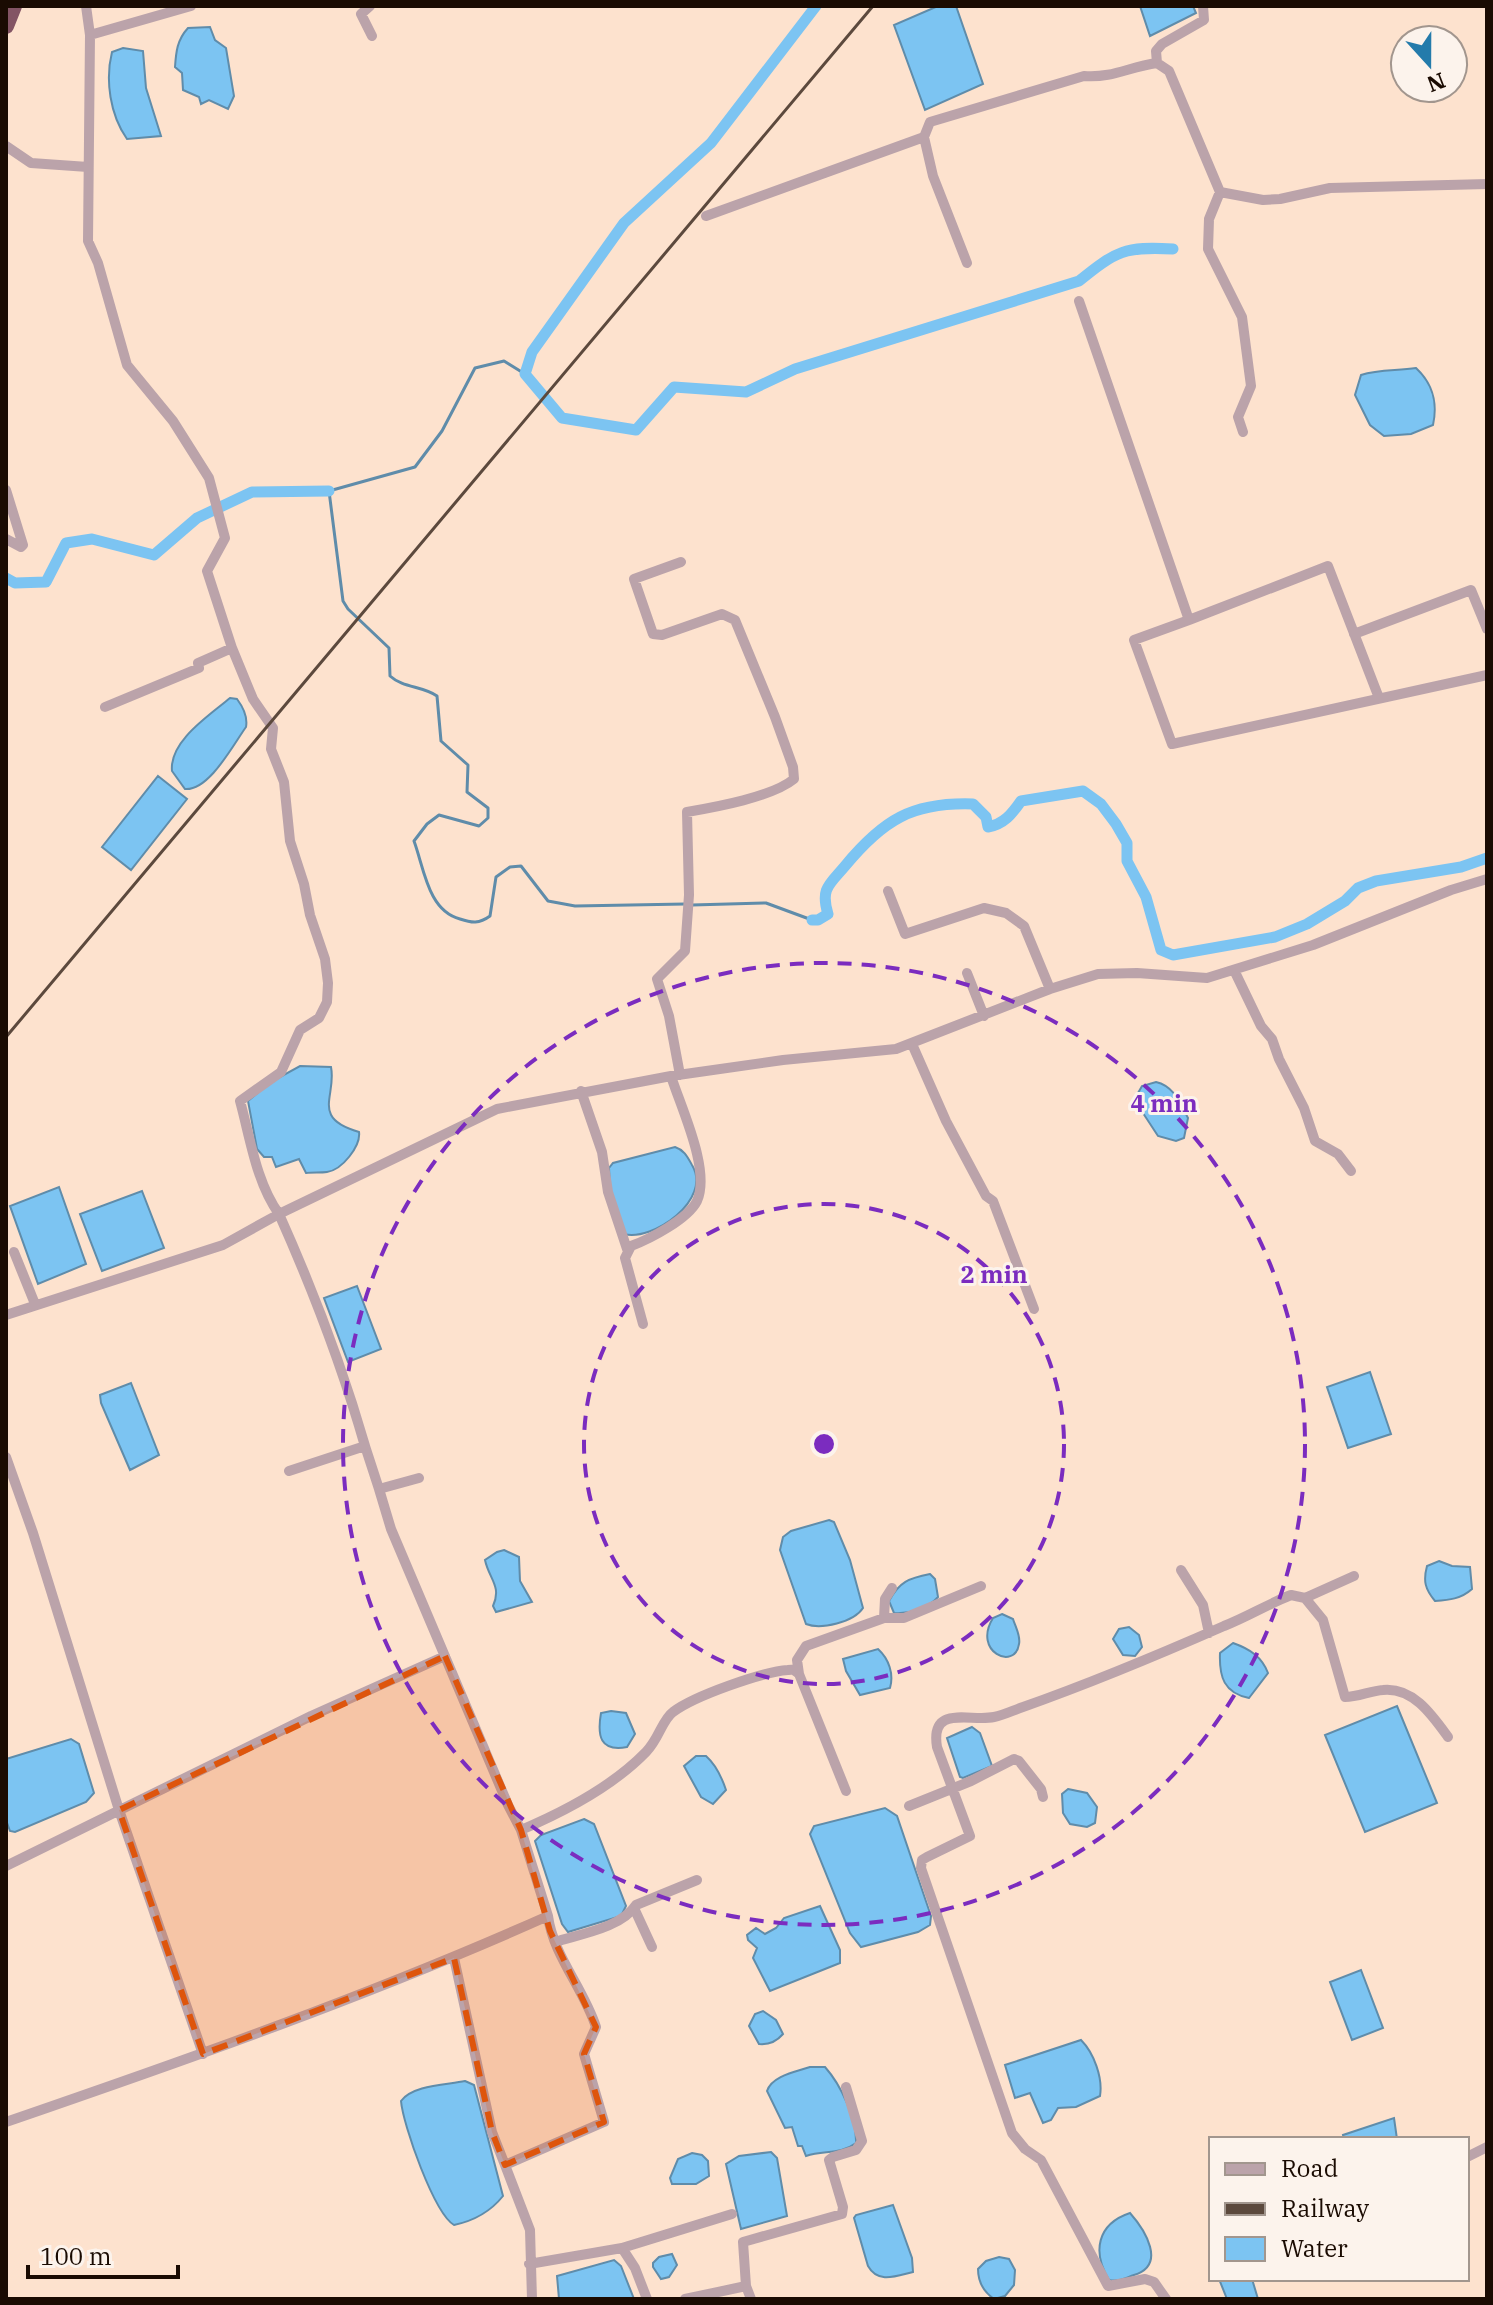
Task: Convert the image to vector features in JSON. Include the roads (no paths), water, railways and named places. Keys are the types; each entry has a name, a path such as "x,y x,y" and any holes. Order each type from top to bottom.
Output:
{"highway":[{"path":"6,26 14,6"}],"street":[{"path":"86,6 90,35 88,241 98,263 127,365 173,421 209,478 225,538 207,571 232,648 253,699 273,728 271,749 284,782 290,841 325,959 327,1002 319,1018 300,1030 281,1072 240,1101 272,1205 279,1214 347,1381 391,1529 521,1830 550,1931 596,2027 584,2054 604,2122 505,2165"},
{"path":"90,35 191,6"},
{"path":"370,6 361,14 372,36"},
{"path":"1157,63 1156,51 1162,44 1204,20 1203,6"},
{"path":"967,263 933,176 924,137 930,122 1084,76 1106,77 1157,63 1169,71 1220,192 1209,219 1208,249 1242,317 1251,386 1238,417 1243,432"},
{"path":"706,216 924,137"},
{"path":"6,146 31,163 88,167"},
{"path":"1220,192 1263,200 1330,188 1487,184"},
{"path":"1079,301 1189,620"},
{"path":"6,490 24,542 21,547 6,539"},
{"path":"643,1324 625,1258 631,1246 648,1239 688,1213 696,1203 701,1187 701,1173 676,1076 669,1016 657,979 685,951 689,895 687,812 733,803 783,788 794,779 780,729 735,620 722,614 662,635 653,634 634,579 681,562"},
{"path":"1379,698 1328,566 1134,640 1172,744 1487,675"},
{"path":"1354,634 1471,590 1487,629"},
{"path":"105,707 199,668 198,663 232,648"},
{"path":"6,1315 223,1245 279,1214 497,1109 581,1091 676,1076 783,1060 896,1049 1050,989 1098,974 1207,978 1313,945 1451,890 1487,879"},
{"path":"888,891 905,934 984,908 1006,913 1024,926 1050,989"},
{"path":"1234,970 1261,1026 1272,1039 1304,1108 1315,1141 1338,1154 1351,1171"},
{"path":"967,973 984,1016"},
{"path":"912,1044 946,1121 986,1196 993,1201 1034,1309"},
{"path":"581,1091 602,1152 608,1192 628,1252"},
{"path":"14,1252 35,1304"},
{"path":"289,1471 365,1446"},
{"path":"6,1457 33,1533 119,1810 203,2054"},
{"path":"379,1489 419,1478"},
{"path":"1181,1570 1203,1605 1209,1633"},
{"path":"1166,2299 1154,2282 1145,2279 1108,2286 1041,2160 1025,2149 1012,2133 921,1868 922,1860 970,1836 935,1735 937,1727 957,1717 992,1718 1048,1698 1209,1633 1291,1595 1305,1598 1354,1576"},
{"path":"846,1791 799,1674 797,1660 806,1646 884,1618 904,1618 981,1586"},
{"path":"884,1618 885,1599 892,1588"},
{"path":"1305,1598 1323,1620 1345,1697 1384,1689 1400,1691 1424,1705 1448,1737"},
{"path":"6,1866 311,1716 445,1656"},
{"path":"521,1830 584,1800 642,1757 657,1741 666,1719 674,1711 726,1687 789,1669 799,1674"},
{"path":"909,1806 1017,1759 1041,1789 1043,1797"},
{"path":"555,1942 608,1924 630,1914 634,1908 697,1880"},
{"path":"634,1908 652,1947"},
{"path":"6,2122 203,2054 454,1958 548,1916"},
{"path":"454,1958 492,2132 530,2230 532,2299"},
{"path":"751,2299 746,2286 743,2242 842,2214 843,2207 829,2160 856,2150 862,2141 846,2087"},
{"path":"1469,2156 1487,2147"},
{"path":"529,2264 622,2248 732,2214"},
{"path":"622,2248 635,2268 647,2299"},
{"path":"685,2299 746,2286"}],"water":[{"path":"938,6 956,6 983,84 925,110 894,25"},
{"path":"1140,6 1193,6 1196,13 1150,36"},
{"path":"210,27 215,40 226,48 234,96 228,109 209,100 201,104 199,97 183,90 182,73 175,67 179,42 188,28"},
{"path":"123,48 143,51 146,88 161,136 127,139 116,119 110,97 110,63 112,52"},
{"path":"1416,368 1427,380 1433,394 1433,425 1411,434 1384,436 1370,425 1355,395 1361,375"},
{"path":"230,698 237,699 241,705 246,715 246,727 211,775 194,788 185,789 172,771 177,749 192,730"},
{"path":"158,776 187,799 131,870 102,847"},
{"path":"300,1066 331,1067 330,1113 344,1126 359,1132 357,1144 349,1156 339,1167 327,1172 306,1173 299,1159 276,1167 272,1157 264,1157 257,1149 248,1101 269,1083"},
{"path":"1156,1082 1172,1091 1188,1118 1184,1138 1176,1141 1158,1136 1139,1107 1138,1093 1142,1086"},
{"path":"675,1147 687,1156 696,1178 694,1192 687,1204 676,1216 649,1232 624,1234 610,1188 609,1168 613,1163"},
{"path":"59,1187 86,1264 38,1284 10,1206"},
{"path":"142,1191 164,1248 102,1271 80,1214"},
{"path":"357,1286 381,1349 348,1362 324,1298"},
{"path":"1370,1372 1391,1434 1348,1448 1327,1387"},
{"path":"131,1383 159,1455 130,1470 100,1395"},
{"path":"829,1520 834,1522 850,1560 863,1608 845,1621 812,1626 806,1624 780,1550 783,1537 791,1531"},
{"path":"504,1550 519,1557 520,1581 532,1602 496,1612 493,1606 495,1588 485,1560"},
{"path":"1439,1561 1452,1566 1470,1567 1472,1589 1459,1597 1435,1601 1427,1589 1425,1576 1427,1566"},
{"path":"930,1574 935,1579 938,1597 918,1610 894,1613 889,1601 897,1589 910,1579"},
{"path":"1002,1614 1013,1619 1019,1638 1016,1652 1003,1657 991,1648 988,1640 993,1618"},
{"path":"1129,1627 1139,1635 1142,1647 1135,1656 1123,1655 1113,1639 1119,1629"},
{"path":"1233,1643 1255,1654 1268,1673 1249,1698 1229,1688 1222,1676 1220,1653"},
{"path":"878,1649 890,1667 890,1688 860,1695 846,1671 843,1659"},
{"path":"1397,1706 1437,1803 1365,1832 1325,1735"},
{"path":"601,1713 626,1713 635,1734 627,1747 611,1747 602,1740"},
{"path":"972,1727 980,1733 992,1766 963,1778 960,1777 947,1738"},
{"path":"71,1739 79,1744 94,1793 86,1802 15,1832 10,1831 6,1820 6,1759"},
{"path":"696,1756 709,1759 726,1790 713,1804 701,1797 684,1766"},
{"path":"1068,1789 1087,1793 1097,1807 1095,1823 1087,1827 1070,1824 1063,1813 1062,1794"},
{"path":"885,1808 897,1816 931,1916 930,1925 918,1932 861,1947 850,1933 810,1834 814,1826"},
{"path":"584,1819 594,1824 626,1906 621,1916 568,1932 562,1924 535,1841 541,1835"},
{"path":"820,1906 840,1950 840,1963 770,1991 753,1958 757,1948 747,1935 756,1928 765,1934 776,1928 784,1918"},
{"path":"1361,1970 1383,2028 1352,2040 1330,1982"},
{"path":"763,2011 776,2020 783,2034 772,2042 759,2044 749,2026 755,2014"},
{"path":"1081,2040 1096,2066 1100,2096 1076,2107 1058,2108 1051,2120 1043,2123 1030,2093 1015,2098 1005,2065"},
{"path":"810,2067 825,2067 842,2093 856,2134 856,2143 850,2147 806,2156 802,2146 798,2146 792,2127 785,2128 767,2091 779,2078"},
{"path":"465,2081 474,2085 503,2196 481,2215 454,2225 429,2187 413,2148 401,2101 422,2089"},
{"path":"1394,2118 1397,2137 1343,2135"},
{"path":"771,2152 777,2158 787,2216 741,2229 726,2164 739,2156"},
{"path":"692,2153 702,2155 708,2161 709,2176 696,2184 672,2184 670,2178 678,2159"},
{"path":"893,2205 912,2258 913,2272 882,2277 868,2266 854,2218"},
{"path":"1130,2213 1147,2237 1151,2255 1149,2263 1134,2275 1109,2280 1100,2259 1101,2240 1110,2224"},
{"path":"672,2254 677,2265 669,2277 661,2279 653,2263 659,2257"},
{"path":"999,2257 1009,2259 1015,2270 1014,2285 1005,2296 994,2299 982,2286 978,2269 986,2261"},
{"path":"614,2260 621,2266 634,2299 559,2299 557,2276"},
{"path":"1220,2281 1253,2281 1258,2299 1227,2299"}],"waterway":[{"path":"816,6 711,143 624,223 532,352 525,374 562,418 636,430 674,387 746,392 795,369 1079,281 1122,253 1173,249"},
{"path":"525,374 504,361 475,368 442,431 415,467 329,491 343,601 389,648 390,676 437,696 441,741 468,765 467,792 488,808 488,818 479,826 439,815 427,824 414,841 434,898 449,914 468,921 479,922 490,916 496,877 510,867 521,866 548,901 575,906 685,904"},
{"path":"6,578 15,583 46,582 66,543 92,539 154,555 197,518 252,492 329,491"},
{"path":"812,920 828,914 826,892 835,877 872,837 900,817 933,806 973,804 986,817 988,827 1007,818 1021,801 1083,791 1101,804 1127,843 1127,861 1146,897 1161,950 1173,955 1275,937 1307,924 1345,901 1358,888 1376,881 1461,867 1487,858"},
{"path":"692,905 766,903 812,920"}],"railway":[{"path":"6,1037 873,6"}]}
